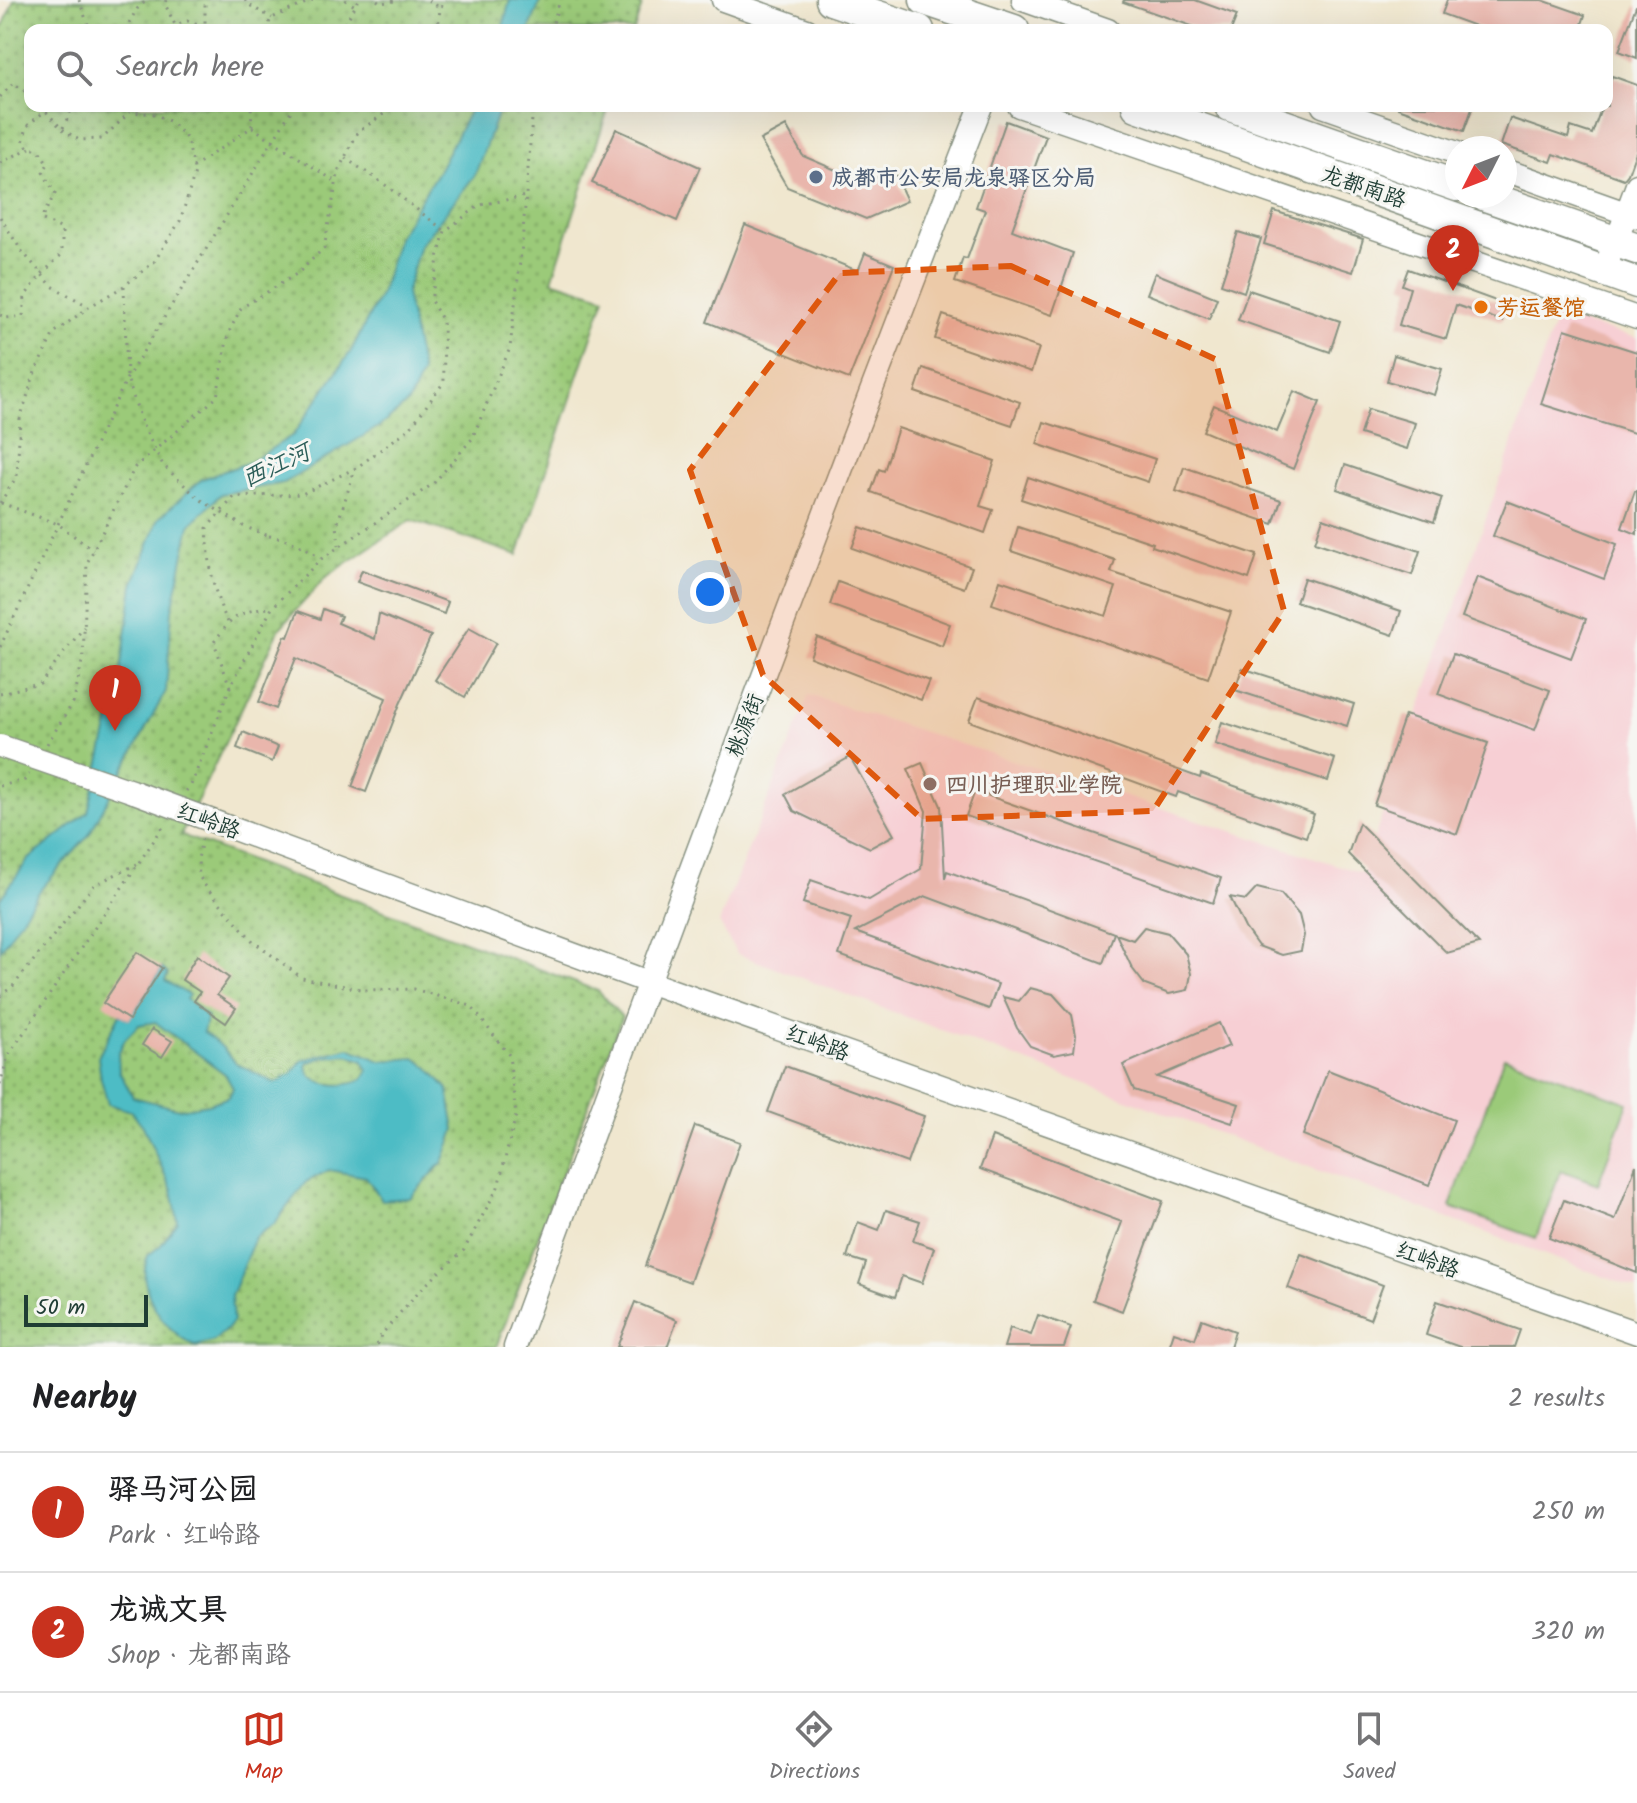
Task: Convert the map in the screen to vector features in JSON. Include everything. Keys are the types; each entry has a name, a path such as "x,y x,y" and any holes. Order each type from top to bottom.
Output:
{"main road":[{"path":"831,0 901,24"},
{"path":"925,0 998,24"},
{"name":"龙都南路","path":"1154,112 1637,283"},
{"name":"龙都南路","path":"1247,112 1445,182"},
{"path":"1517,207 1627,245"}],"street":[{"path":"723,0 790,24"},
{"path":"1018,24 1026,0 1092,24"},
{"name":"桃源街","path":"515,1347 848,448 979,112"},
{"path":"1036,112 1637,318"},
{"path":"1340,112 1445,149"},
{"path":"1517,174 1632,215"},
{"path":"1603,271 1627,245 1637,185"},
{"name":"红岭路","path":"0,746 134,792 648,982 1637,1333"}],"path":[{"path":"79,0 88,24"},
{"path":"128,24 137,9 147,0"},
{"path":"166,0 175,24"},
{"path":"204,24 205,0"},
{"path":"245,0 272,18"},
{"path":"268,24 272,18 313,0"},
{"path":"345,0 355,6"},
{"path":"344,24 359,0"},
{"path":"377,0 381,3 400,0"},
{"path":"429,0 440,8"},
{"path":"439,24 440,8 446,0"},
{"path":"553,24 560,0"},
{"path":"0,97 13,83 24,91"},
{"path":"0,315 6,318 23,316 25,296 62,254 62,229 41,219 55,194 43,172 48,164 39,150 23,143 27,126 44,112"},
{"path":"46,112 62,129 79,140 102,139 130,112 155,114 171,122 187,139 195,173 180,221 154,262 54,333 35,372 20,419 17,476 0,503 58,524 93,550"},
{"path":"62,129 70,112"},
{"path":"251,112 252,127"},
{"path":"0,647 127,378 290,112"},
{"path":"41,753 74,701 83,657 87,563 135,467 217,397 228,334 241,308 298,273 324,248 339,169 358,132 386,112"},
{"path":"0,1085 8,1056 191,785 230,687 272,608 321,559 433,484 472,439 510,348 533,112"},
{"path":"193,167 252,127"},
{"path":"252,127 336,182"},
{"path":"0,163 30,148"},
{"path":"345,158 445,231"},
{"path":"228,622 218,604 208,559 207,528 234,497 302,494 356,468 410,428 444,382 443,321 431,301 445,231 480,205 526,196"},
{"path":"0,217 21,250 52,286 89,307"},
{"path":"124,286 127,378 143,426 163,465 198,498 243,526 289,540 321,559"},
{"path":"339,546 337,525 356,468"},
{"path":"230,687 214,642 228,622 249,610 272,608"},
{"path":"0,693 40,684 84,627"},
{"path":"0,786 25,780 33,767"},
{"path":"206,819 198,859 199,876 253,941 302,978 365,990 414,989 471,1006 509,1055 516,1115 498,1187 464,1250 419,1291 381,1335 376,1347"},
{"path":"0,996 14,985 94,885 140,862"}],"highlighted area":[{"path":"1011,266 1215,359 1284,611 1153,811 922,819 763,675 690,470 840,273"}],"shaded area":[{"name":"四川护理职业学院","path":"1557,316 1637,338 1637,1289 737,954 719,923 809,695 1362,873"}],"green space":[{"path":"14,0 629,0 642,5 636,24 24,24 24,112 607,112 552,280 605,297 518,555 411,520 326,577 280,628 181,835 598,991 622,1017 496,1347 0,1347 0,34"},
{"path":"1504,1057 1628,1103 1598,1184 1561,1170 1536,1238 1450,1207"}],"water":[{"path":"510,0 541,0 531,24 504,24"},
{"name":"西江河","path":"469,112 498,112 475,175 420,245 406,293 422,373 408,403 380,426 284,483 221,494 190,525 172,610 166,691 89,835 41,889 0,951 0,899 28,860 88,812 120,678 133,585 159,518 202,479 250,462 293,435 351,351 381,293 398,237"},
{"path":"162,968 168,974 165,981 189,995 186,999 207,1017 203,1032 237,1064 275,1083 291,1074 303,1060 349,1048 381,1061 415,1058 448,1089 455,1130 443,1162 410,1198 382,1200 366,1177 329,1170 306,1182 274,1224 255,1237 231,1296 233,1321 214,1341 196,1346 178,1335 163,1320 144,1278 147,1256 160,1246 178,1222 172,1190 143,1126 131,1111 108,1104 101,1079 98,1057 120,1014 129,1019","holes":["155,1022 225,1074 233,1088 229,1097 179,1109 133,1097 119,1071 118,1054 125,1039 139,1025","348,1055 362,1060 368,1070 363,1078 353,1083 327,1084 312,1077 308,1071 307,1063 325,1057"]}],"building":[{"path":"1195,0 1237,15 1233,24 1186,24 1123,2"},
{"path":"1447,0 1542,0 1585,15 1582,24 1470,24 1442,14"},
{"path":"1637,6 1637,58 1619,51"},
{"path":"1613,76 1637,85 1637,149 1624,179 1554,154 1551,162 1517,150 1517,136 1504,136 1510,118 1568,138 1571,127 1592,134 1600,112 1613,112"},
{"path":"1409,112 1471,112 1464,131"},
{"path":"1006,121 1046,136 1012,230 1073,253 1052,315 955,282 985,210 976,207"},
{"name":"成都市公安局龙泉驿区分局","path":"786,126 803,156 866,183 893,170 907,201 866,219 787,187 760,140"},
{"path":"616,129 700,167 677,221 592,183"},
{"path":"1274,211 1363,239 1353,272 1264,244"},
{"path":"745,225 858,271 865,253 894,265 849,379 707,322"},
{"path":"1238,232 1261,239 1244,292 1221,284"},
{"path":"1408,269 1507,305 1502,321 1456,305 1446,339 1399,325 1410,288 1402,285"},
{"path":"1155,273 1217,298 1209,319 1147,294"},
{"path":"1249,290 1340,321 1330,352 1238,320"},
{"path":"943,315 1039,348 1031,372 935,339"},
{"path":"1565,329 1637,352 1637,434 1541,404"},
{"path":"1394,355 1442,369 1434,395 1387,381"},
{"path":"923,368 1020,402 1012,425 915,392"},
{"path":"1294,391 1320,402 1293,469 1203,431 1214,405 1277,432"},
{"path":"1368,409 1415,423 1407,449 1360,434"},
{"path":"1044,422 1155,459 1148,482 1037,444"},
{"path":"898,428 995,461 980,506 993,510 985,533 871,492 879,469 884,471"},
{"path":"1345,465 1442,498 1434,522 1337,489"},
{"path":"1184,467 1281,500 1273,524 1176,491"},
{"path":"1028,477 1257,555 1249,579 1021,499"},
{"path":"1637,491 1637,534 1622,528"},
{"path":"1507,501 1617,544 1604,579 1493,536"},
{"path":"1323,518 1420,551 1412,575 1315,542"},
{"path":"860,527 972,567 964,588 852,548"},
{"path":"1018,527 1115,560 1111,572 1231,612 1208,678 992,604 1000,580 1106,616 1116,587 1011,551"},
{"path":"362,570 448,602 444,614 357,582"},
{"path":"1477,577 1586,619 1571,658 1462,617"},
{"path":"1304,578 1401,611 1393,635 1296,602"},
{"path":"838,582 950,624 942,646 830,605"},
{"path":"323,609 341,616 338,623 375,639 379,614 431,636 400,704 366,792 352,787 386,698 296,658 276,709 259,702 298,611 320,619"},
{"path":"469,628 496,643 465,697 435,680"},
{"path":"817,637 929,681 921,700 810,657"},
{"path":"1453,654 1550,690 1535,730 1438,694"},
{"path":"1242,668 1354,704 1347,726 1235,690"},
{"path":"978,697 1200,778 1201,774 1314,814 1306,837 1178,792 1176,797 969,721"},
{"path":"1405,715 1488,743 1457,834 1374,805"},
{"path":"1222,722 1335,759 1328,781 1215,744"},
{"path":"243,732 278,747 272,762 237,748"},
{"path":"850,757 894,835 870,848 794,811 785,794"},
{"path":"922,763 941,806 945,878 947,871 1114,933 1103,963 925,896 855,932 998,984 989,1009 839,955 851,919 803,903 811,880 869,900 921,869 926,811 908,769"},
{"path":"975,791 1221,878 1213,903 966,816"},
{"path":"1359,823 1479,944 1447,953 1348,854"},
{"path":"1257,888 1281,894 1299,915 1304,935 1301,951 1282,955 1258,946 1245,928 1230,897 1246,900"},
{"path":"1144,927 1168,933 1186,954 1191,974 1188,990 1169,994 1145,985 1132,968 1116,934 1133,940"},
{"path":"137,952 162,968 129,1020 103,1003"},
{"path":"197,955 229,978 217,995 236,1008 226,1023 194,1001 200,992 182,980"},
{"path":"1030,988 1053,994 1072,1015 1076,1035 1074,1051 1054,1055 1030,1046 1017,1028 1003,997 1019,1001"},
{"path":"1219,1023 1229,1046 1157,1077 1239,1104 1232,1123 1134,1090 1123,1065"},
{"path":"152,1029 172,1041 162,1057 142,1045"},
{"path":"785,1066 924,1116 907,1163 768,1112"},
{"path":"1328,1070 1454,1120 1429,1185 1303,1135"},
{"path":"695,1126 740,1142 690,1282 645,1266"},
{"path":"992,1137 1163,1201 1122,1311 1093,1300 1122,1222 980,1169"},
{"path":"1636,1165 1637,1273 1549,1238 1564,1200 1615,1220"},
{"path":"886,1210 920,1221 913,1241 934,1248 922,1283 902,1276 895,1297 859,1284 866,1263 847,1257 858,1222 879,1230"},
{"path":"1301,1254 1383,1285 1370,1319 1288,1288"},
{"path":"1437,1301 1520,1330 1514,1347 1460,1347 1426,1335"},
{"path":"635,1302 677,1320 667,1347 617,1347"},
{"path":"1038,1315 1071,1327 1064,1347 1004,1347 1010,1328 1031,1335"},
{"path":"1202,1319 1235,1331 1230,1347 1169,1347 1174,1332 1195,1339"}],"place":[{"name":"成都市公安局龙泉驿区分局","path":"816,177"},
{"name":"龙诚文具","path":"1453,291"},
{"name":"芳运餐馆","path":"1481,307"},
{"name":"驿马河公园","path":"115,731"},
{"name":"四川护理职业学院","path":"930,784"}]}
